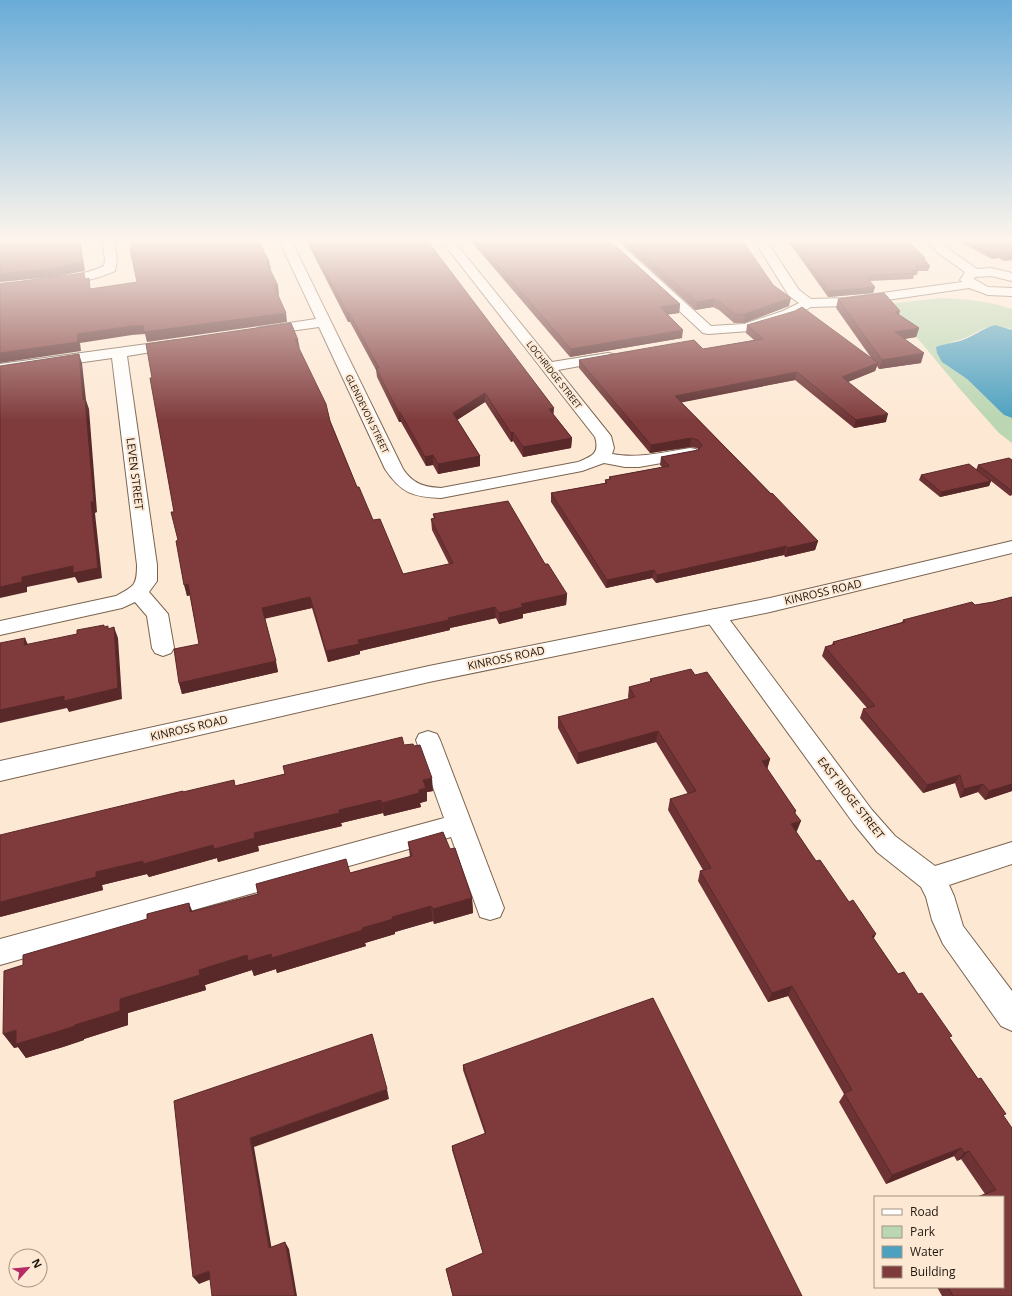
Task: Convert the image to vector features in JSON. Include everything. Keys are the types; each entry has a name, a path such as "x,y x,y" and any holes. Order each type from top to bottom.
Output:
{"street":[{"name":"GLENDEVON STREET","path":"313,300 394,469 401,480 413,490 427,493 441,493 582,466 601,457"},
{"name":"LOCHRIDGE STREET","path":"495,300 603,436 606,444 605,451 601,457"},
{"path":"669,300 704,335 745,328 788,314 808,303 854,300"},
{"path":"804,300 808,303"},
{"path":"249,333 323,322"},
{"path":"0,369 188,342"},
{"name":"LEVEN STREET","path":"119,352 147,565 147,581 138,592"},
{"path":"547,367 621,354"},
{"path":"601,457 625,462 638,462 690,453"},
{"name":"KINROSS ROAD","path":"0,771 429,674 715,616 1012,547"},
{"path":"0,628 103,606 122,601 138,592 157,614 163,648"},
{"name":"EAST RIDGE STREET","path":"715,616 863,817 886,844 931,879 940,896 946,920 953,935 1012,1016"},
{"path":"428,740 490,908"},
{"path":"0,952 460,824"},
{"path":"931,879 1012,853"}],"green space":[{"path":"919,300 971,300 994,304 1012,309 1012,330 1009,328 986,328 951,342 942,362 967,379 1004,415 1012,418 1012,443 999,433 959,388 889,304"}],"water":[{"path":"995,325 1012,330 1012,418 1004,415 967,379 942,362 937,353 936,347 960,341"}],"building":[{"path":"0,300 280,300 286,313 144,332 143,325 130,326 77,334 78,342 0,353"},
{"path":"340,300 473,300 554,408 549,409 572,438 523,447 513,432 511,433 485,393 453,413 480,456 438,464 433,455 425,457 400,412 399,413 376,368 379,368 349,313 347,313"},
{"path":"529,300 676,300 680,304 660,307 683,330 571,349"},
{"path":"717,300 784,300 745,314 736,315"},
{"path":"839,300 891,300 900,311 895,312 919,328 895,332 924,353 882,360"},
{"path":"802,307 878,363 842,377 888,414 856,420 797,372 675,396 818,541 787,548 786,546 657,575 654,570 607,580 551,493 607,483 605,480 611,479 609,477 669,466 661,457 698,450 702,445 698,440 691,438 651,445 579,360 694,340 703,349 763,339 747,325 795,311"},
{"path":"291,323 298,340 295,340 326,404 330,421 357,487 359,487 373,520 380,519 403,574 453,563 431,519 435,518 433,514 508,501 545,564 548,564 567,594 521,604 523,607 499,613 495,607 448,618 449,620 358,640 359,644 326,651 310,597 262,608 276,661 179,683 174,649 199,644 188,584 184,585 176,541 178,540 171,512 174,512 150,378 152,378 146,344"},
{"path":"79,354 83,400 85,399 94,502 91,502 98,568 73,573 73,566 22,577 22,582 0,587 0,366"},
{"path":"1009,458 1012,460 1012,491 978,465"},
{"path":"969,464 991,481 941,492 921,475"},
{"path":"1012,597 1012,784 989,791 983,784 964,789 960,775 927,785 863,709 875,706 825,647 835,644 833,642 905,622 903,620 972,602 975,605"},
{"path":"104,625 104,627 108,626 108,629 114,627 118,688 64,701 64,696 0,710 0,643 25,638 24,645 77,634 77,630"},
{"path":"691,669 695,675 707,672 770,759 762,761 796,811 794,812 801,821 791,824 816,861 820,860 849,902 853,900 876,934 872,936 898,974 904,972 918,994 922,993 952,1036 949,1037 978,1079 981,1078 1006,1114 1003,1115 1012,1128 1012,1296 953,1296 949,1288 1004,1288 1004,1196 980,1196 996,1190 969,1151 964,1153 961,1148 892,1175 844,1093 852,1090 792,986 772,993 700,871 711,868 670,799 696,791 658,731 578,753 558,717 635,697 629,687 652,681 650,679"},
{"path":"402,737 404,745 420,745 432,778 423,780 426,788 419,790 419,793 382,803 381,800 339,810 339,813 254,833 255,838 214,849 213,845 143,864 143,861 96,872 96,877 0,902 0,835 234,780 235,786 285,774 283,766"},
{"path":"443,832 450,849 455,848 472,898 433,909 431,906 392,917 393,919 362,928 363,930 272,958 271,954 248,961 247,955 199,970 200,975 120,999 120,1011 16,1044 16,1030 3,1034 4,971 23,965 23,955 147,919 147,914 189,903 190,912 258,894 256,884 346,859 350,873 412,856 408,842"},
{"path":"653,998 802,1296 453,1296 446,1269 483,1253 452,1146 486,1133 463,1065"},
{"path":"372,1034 387,1089 250,1138 269,1248 285,1242 295,1296 212,1296 209,1271 193,1277 174,1101"}]}
